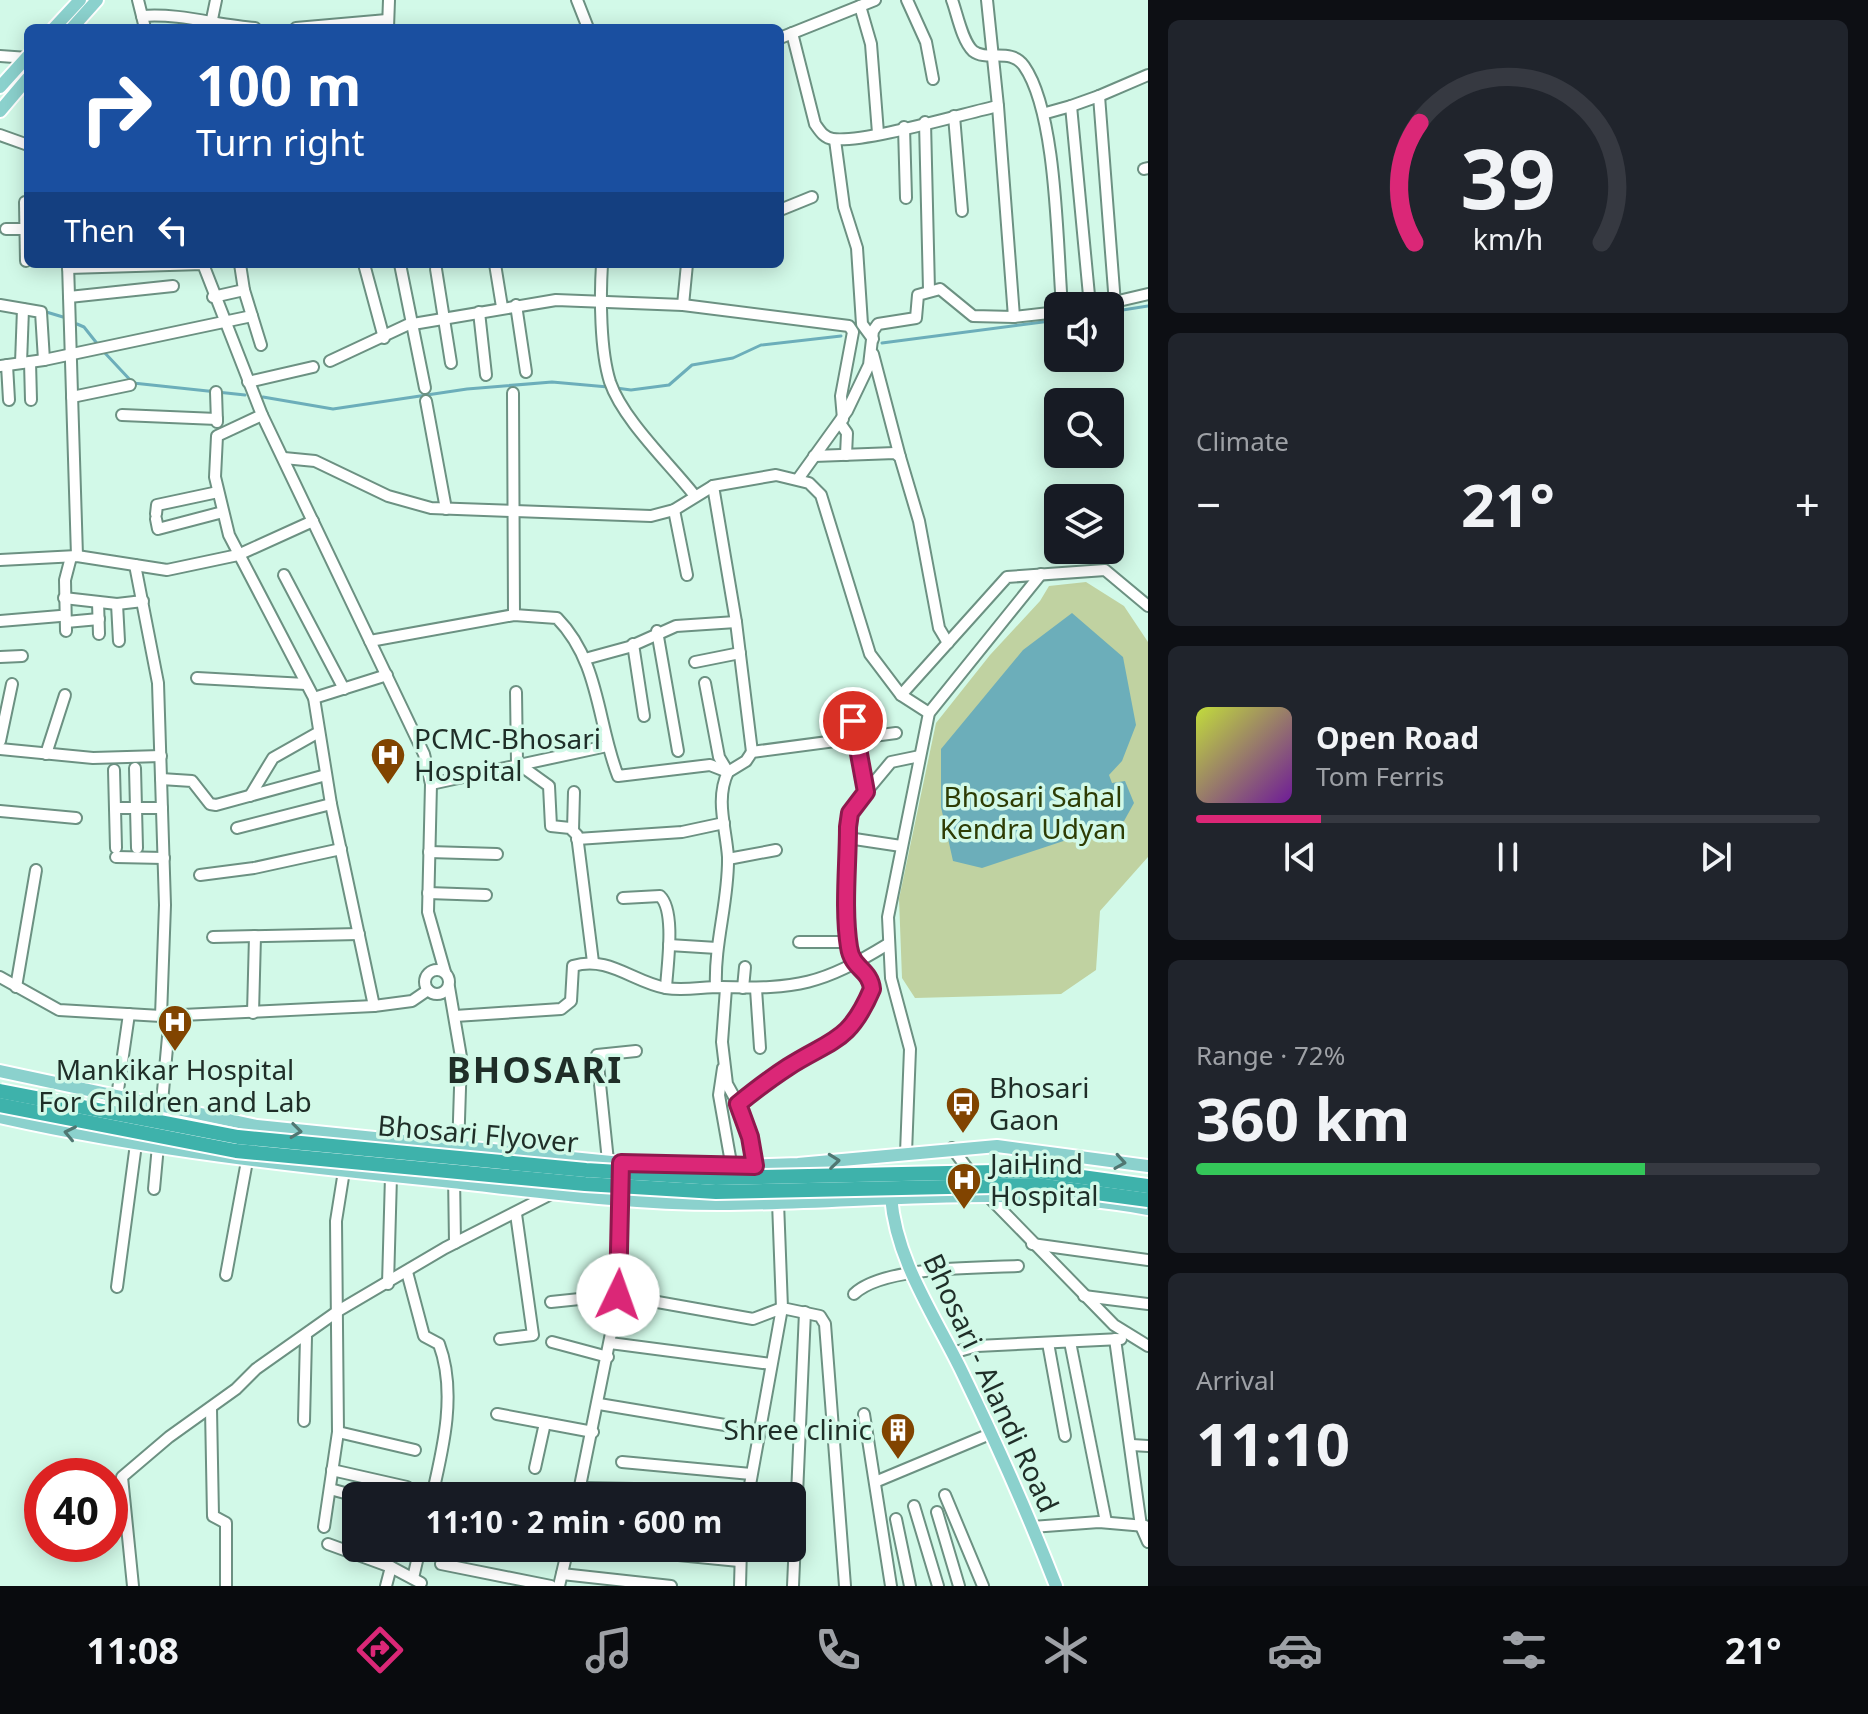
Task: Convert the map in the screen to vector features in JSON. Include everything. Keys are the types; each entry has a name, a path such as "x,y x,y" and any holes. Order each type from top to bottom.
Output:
{"highway":[{"name":"Bhosari Flyover","path":"0,1091 238,1137 600,1171 716,1178 1038,1171 1148,1186"},
{"name":"Bhosari Flyover","path":"0,1105 236,1151 585,1184 716,1192 1037,1185 1148,1200"}],"main road":[{"path":"58,24 80,0"},
{"path":"76,24 97,0"},
{"path":"0,87 24,61"},
{"path":"0,111 24,83"},
{"path":"0,1071 257,1126 458,1149 614,1162 755,1166 952,1148 1045,1150 1148,1166"},
{"path":"0,1117 136,1144 247,1161 620,1199 738,1203 987,1194 1066,1197 1148,1209"},
{"name":"Bhosari - Alandi Road","path":"891,1197 896,1233 913,1274 990,1434 1056,1586"}],"street":[{"path":"138,0 144,24"},
{"path":"142,16 175,15 211,24 216,0"},
{"path":"387,24 389,0"},
{"path":"577,0 586,24"},
{"path":"784,36 875,0"},
{"path":"907,0 926,42 933,79"},
{"path":"952,0 970,47 980,54 1012,56 1024,66 1046,113 1061,292"},
{"path":"987,0 1014,317"},
{"path":"860,6 871,44 878,133"},
{"path":"175,15 181,24"},
{"path":"792,33 815,124 822,134 835,140 998,106"},
{"path":"0,56 24,57"},
{"path":"1046,113 1099,96 1148,75"},
{"path":"1099,96 1114,292"},
{"path":"1071,106 1089,292"},
{"path":"954,116 962,211"},
{"path":"925,122 929,290"},
{"path":"904,127 906,198"},
{"path":"1,137 24,144"},
{"path":"835,140 844,207 857,248 862,324 873,339"},
{"path":"784,208 812,197"},
{"path":"6,229 24,229"},
{"path":"64,623 64,598 74,556 68,268"},
{"path":"204,268 213,297 262,415 424,754 431,784 430,926 449,987 461,1057 458,1149 453,1182 455,1243"},
{"path":"241,268 261,345"},
{"path":"365,268 384,338"},
{"path":"401,268 425,388"},
{"path":"496,268 502,307"},
{"path":"602,268 610,381 618,397 695,496"},
{"path":"683,305 687,268"},
{"path":"436,269 451,363"},
{"path":"69,297 173,286"},
{"path":"213,297 244,290"},
{"path":"948,643 939,628 919,521 873,353 873,331 878,324 916,318 918,295 929,290 947,292 973,316 1044,314"},
{"path":"1124,301 1148,294"},
{"path":"330,361 412,324 516,305 602,300 683,305 849,326 853,332 841,396 842,421 847,433 846,455"},
{"path":"0,305 41,312 44,360"},
{"path":"516,305 526,372"},
{"path":"23,309 31,400"},
{"path":"479,312 486,375"},
{"path":"9,400 4,365 44,360 252,316"},
{"path":"798,479 842,421 873,353"},
{"path":"248,382 313,367"},
{"path":"72,397 130,385"},
{"path":"216,392 215,477 223,512 238,555 314,698 331,804 374,1006"},
{"path":"513,393 514,615"},
{"path":"426,401 446,509"},
{"path":"122,415 217,419"},
{"path":"217,436 262,415"},
{"path":"814,456 895,453 900,457"},
{"path":"284,458 315,461 413,505 513,513 651,516 674,510 713,486 776,475 809,483 821,495 870,654 901,695 929,713"},
{"path":"713,486 736,622 752,752 746,761 728,772 721,795 728,859 717,948 722,1042 727,1084 750,1137 755,1166"},
{"path":"218,492 157,505 158,529 223,512"},
{"path":"674,510 687,575"},
{"path":"0,560 74,556 167,570 238,555 313,521"},
{"path":"135,565 157,668 164,858 161,1016"},
{"path":"901,695 1007,577 1105,570 1148,606"},
{"path":"906,1153 910,1049 893,983 888,944 891,890 929,713 1041,574"},
{"path":"284,575 344,689"},
{"path":"64,598 117,604 143,601"},
{"path":"98,602 99,634"},
{"path":"117,604 119,641"},
{"path":"370,641 514,615 557,618 585,659 594,680 607,746 618,776 710,765 728,772"},
{"path":"0,621 64,623 99,619"},
{"path":"585,659 676,626 736,622"},
{"path":"657,631 678,751"},
{"path":"633,644 644,716"},
{"path":"695,662 740,653"},
{"path":"0,657 22,656"},
{"path":"314,698 387,675"},
{"path":"197,678 306,684"},
{"path":"705,683 719,757 728,772"},
{"path":"0,741 12,684"},
{"path":"516,692 517,763"},
{"path":"46,754 65,695"},
{"path":"852,704 854,738 866,792"},
{"path":"250,796 273,758 319,732"},
{"path":"752,752 896,733"},
{"path":"431,784 607,746"},
{"path":"0,749 46,754 161,756"},
{"path":"738,1104 791,1065 842,1038 853,1025 872,989 868,976 854,965 848,942 850,813 891,762 920,756"},
{"path":"517,763 549,786 551,826 575,835 682,832 724,823"},
{"path":"135,768 137,848"},
{"path":"114,770 116,852 164,858"},
{"path":"161,779 197,783 210,804 326,775"},
{"path":"574,792 575,835 593,962"},
{"path":"237,828 331,804"},
{"path":"115,808 162,808"},
{"path":"0,811 76,818"},
{"path":"848,838 901,846"},
{"path":"200,875 254,868 341,849"},
{"path":"728,859 776,850"},
{"path":"429,852 497,854"},
{"path":"16,987 36,870"},
{"path":"428,893 486,895"},
{"path":"623,898 664,898 669,945 666,988"},
{"path":"213,937 359,934"},
{"path":"253,1013 255,936"},
{"path":"799,942 848,942"},
{"path":"455,1016 561,1009 571,1001 573,966 593,962 666,988 756,989 801,986 854,965 888,944"},
{"path":"669,945 717,948"},
{"path":"743,988 745,967"},
{"path":"445,972 438,970 428,974 425,980 428,990 439,995 449,987"},
{"path":"0,977 59,1010 161,1016 374,1006 412,1001 428,990"},
{"path":"872,989 893,983"},
{"path":"756,989 760,1048"},
{"path":"117,1097 129,1014"},
{"path":"154,1189 169,1026"},
{"path":"581,1482 618,1295 620,1199 597,1055 636,1051"},
{"path":"725,1064 719,1095 738,1203"},
{"path":"117,1287 136,1144"},
{"path":"952,1148 987,1194 1032,1244 1114,1325 1148,1346"},
{"path":"226,1275 247,1161"},
{"path":"324,1527 338,1432 336,1221 344,1171"},
{"path":"388,1284 391,1176"},
{"path":"133,1586 122,1477 169,1437 211,1409 256,1369 306,1337 338,1311 455,1243 555,1192"},
{"path":"750,1482 782,1308 778,1202"},
{"path":"500,1339 533,1335 516,1214"},
{"path":"1032,1244 1148,1260"},
{"path":"854,1294 863,1285 913,1274 1018,1266"},
{"path":"407,1272 424,1336 439,1344 442,1355 448,1422 435,1482"},
{"path":"551,1302 618,1295 753,1319 782,1308 820,1316 825,1324 845,1586"},
{"path":"1084,1296 1148,1304"},
{"path":"793,1586 805,1312"},
{"path":"304,1421 306,1337"},
{"path":"1115,1339 1132,1445 1143,1491 1148,1542"},
{"path":"952,1353 977,1346 1137,1339"},
{"path":"552,1342 608,1357"},
{"path":"1070,1342 1106,1522"},
{"path":"610,1343 771,1364"},
{"path":"1048,1343 1065,1436"},
{"path":"599,1404 731,1426"},
{"path":"211,1409 213,1516 226,1523 226,1586"},
{"path":"497,1414 593,1432"},
{"path":"864,1414 891,1586"},
{"path":"535,1468 545,1423"},
{"path":"338,1432 415,1450"},
{"path":"875,1482 990,1434"},
{"path":"1132,1445 1148,1446"},
{"path":"622,1462 751,1474"},
{"path":"332,1470 385,1482"},
{"path":"330,1489 342,1492"},
{"path":"945,1495 983,1586"},
{"path":"914,1506 938,1586"},
{"path":"937,1512 959,1586"},
{"path":"896,1519 910,1586"},
{"path":"1032,1527 1106,1522 1145,1526"},
{"path":"328,1544 417,1580 419,1562"},
{"path":"559,1586 565,1562"},
{"path":"739,1562 740,1586"},
{"path":"441,1564 551,1586"},
{"path":"386,1586 391,1567"},
{"path":"562,1574 609,1583 671,1586"}],"green space":[{"name":"Bhosari Sahal Kendra Udyan","path":"1086,582 1124,606 1148,642 1148,857 1100,911 1096,970 1061,994 915,998 902,978 899,899 936,723 990,655 1040,601 1049,586"}],"water":[{"path":"1072,613 1123,657 1136,725 1122,761 1109,775 1112,783 1125,781 1134,803 1124,821 982,868 953,861 941,807 941,749 1023,650"}],"waterway":[{"path":"1124,310 1148,306"},
{"path":"43,311 63,317"},
{"path":"882,343 1044,322"},
{"path":"77,324 84,327 99,346"},
{"path":"616,388 631,390 669,385 692,365 733,358 761,345 841,336"},
{"path":"104,352 133,383 245,395"},
{"path":"263,397 333,409 467,389 552,382 608,387"}],"place":[{"name":"PCMC-Bhosari Hospital","path":"388,786"},
{"name":"Mankikar Hospital For Children and Lab","path":"175,1053"},
{"name":"Bhosari Gaon","path":"963,1135"},
{"name":"JaiHind Hospital","path":"964,1211"},
{"name":"Shree clinic","path":"898,1461"}],"district":[{"name":"BHOSARI","path":"535,1070"}],"route":[{"path":"618,1295 621,1284 621,1163 755,1166 750,1137 738,1104 791,1065 842,1038 864,1009 872,989 871,982 854,965 848,942 848,827 850,813 866,792 853,721"}]}
